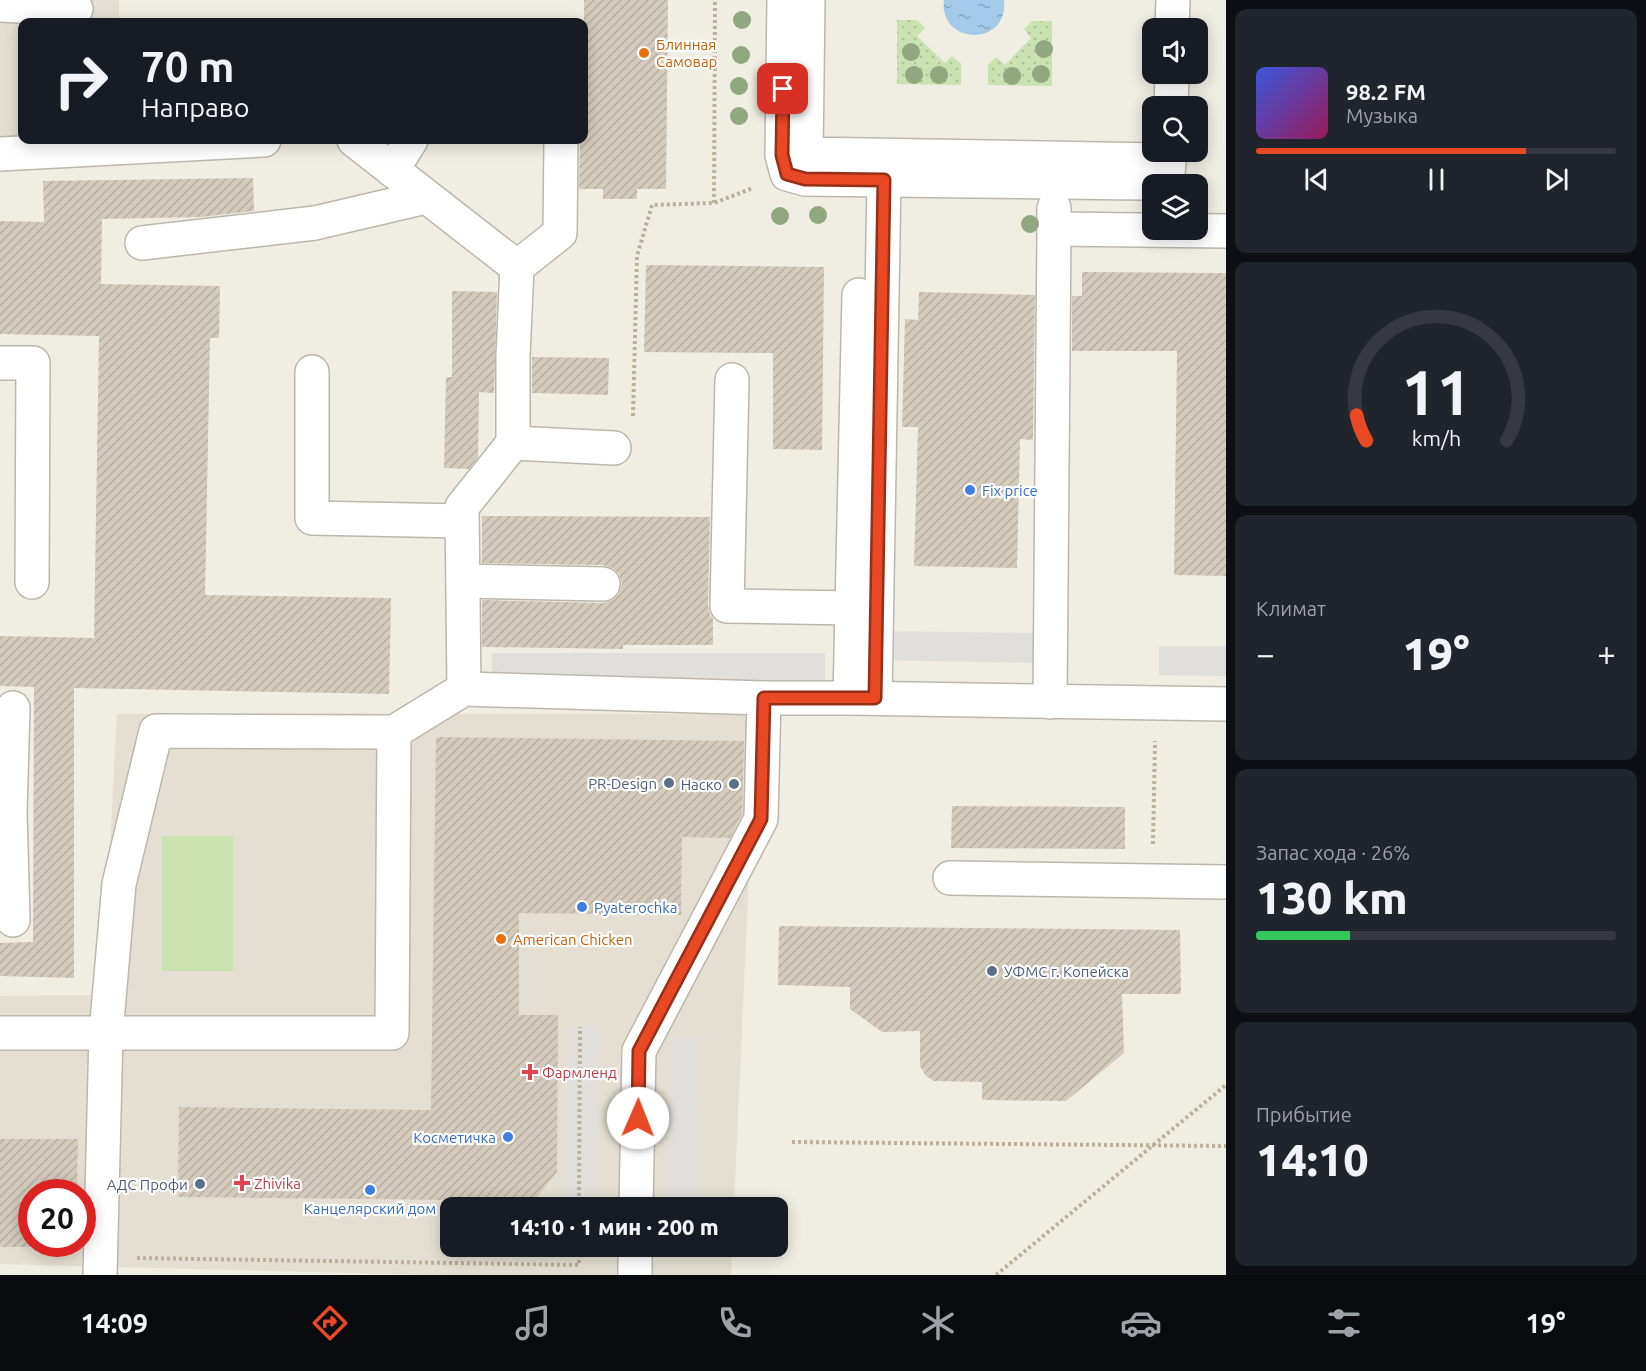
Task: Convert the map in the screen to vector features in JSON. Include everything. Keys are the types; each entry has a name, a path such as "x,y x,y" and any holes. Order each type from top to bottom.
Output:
{"street":[{"path":"784,0 782,155 787,174 805,179 1143,183 1159,180 1168,173 1169,162"},
{"path":"808,0 806,154 1142,160"},
{"path":"1160,0 1160,18"},
{"path":"1172,18 1173,0"},
{"path":"0,5 76,9"},
{"path":"0,154 189,144"},
{"path":"359,144 516,267"},
{"path":"392,170 408,144"},
{"path":"516,267 560,233 561,144"},
{"path":"862,698 884,180"},
{"path":"1050,702 1055,182"},
{"path":"142,243 315,222 426,197"},
{"path":"1054,229 1226,231"},
{"path":"464,689 462,507 513,443 516,267"},
{"path":"859,295 852,609 862,698"},
{"path":"0,363 33,363 32,582"},
{"path":"312,372 312,518 462,521"},
{"path":"732,381 727,606 852,609"},
{"path":"513,443 614,448"},
{"path":"463,581 603,584"},
{"path":"100,1266 106,1033 119,884 156,731 394,732 464,689 764,698 1226,704"},
{"path":"636,1197 639,1051 761,819 764,698"},
{"path":"13,708 5,812 13,920"},
{"path":"0,1033 392,1033 394,732"},
{"path":"950,878 1226,882"},
{"path":"635,1257 635,1275"}],"path":[{"path":"714,203 715,0"},
{"path":"632,420 637,256 652,205 714,203 787,174"},
{"path":"1153,881 1155,703"},
{"path":"579,1197 580,1028"},
{"path":"996,1275 1226,1085"},
{"path":"792,1142 1226,1146"},
{"path":"100,1266 579,1265 579,1257"}],"shaded area":[{"path":"0,0 119,0 119,18 18,18 18,141 0,143"},
{"path":"875,631 1036,633 1036,663 875,660"},
{"path":"1159,646 1226,646 1226,676 1159,675"},
{"path":"492,653 825,653 825,683 492,682"},
{"path":"117,714 756,714 734,1197 440,1197 440,1257 732,1257 731,1275 434,1275 0,1264 0,996 102,995"},
{"path":"569,1027 599,1027 596,1197 566,1197"},
{"path":"671,1038 702,1038 699,1197 669,1197"}],"green space":[{"path":"897,20 917,20 925,28 917,36 945,63 952,56 961,64 961,85 897,84"},
{"path":"1032,21 1052,21 1052,86 988,85 988,65 996,57 1005,65 1031,38 1024,29"},
{"path":"162,836 233,836 233,971 162,971"}],"water":[{"path":"944,0 1004,0 1003,16 996,27 986,33 974,35 962,32 952,26 945,15"}],"building":[{"path":"584,0 668,0 666,189 637,189 637,199 603,199 603,189 579,189 580,144 588,144 588,18 584,18"},
{"path":"253,178 254,211 201,217 102,219 101,284 220,286 219,338 210,338 205,595 391,598 389,694 74,688 74,978 0,976 0,943 33,942 34,687 0,686 0,636 94,638 99,336 0,334 0,221 44,222 43,181"},
{"path":"646,265 824,267 822,450 773,449 773,353 644,352"},
{"path":"1082,272 1226,273 1226,576 1174,575 1177,351 1072,351 1072,296 1082,296"},
{"path":"452,291 497,292 494,393 479,392 478,457 469,469 444,468 446,377 452,377"},
{"path":"919,292 1035,295 1033,440 1020,439 1017,568 914,566 918,427 902,427 905,319 918,320"},
{"path":"532,357 609,358 608,395 532,393"},
{"path":"482,516 710,517 708,606 713,618 713,645 623,645 623,649 482,647 482,600 603,603 619,594 622,584 619,574 613,568 603,565 482,563"},
{"path":"436,737 744,741 742,814 730,838 682,837 681,915 519,913 519,1015 558,1015 557,1172 537,1197 440,1197 440,1200 178,1197 179,1107 431,1110"},
{"path":"952,806 1125,807 1125,849 951,848"},
{"path":"779,926 1180,930 1181,994 1122,994 1124,1053 1066,1101 982,1100 982,1082 934,1081 926,1076 920,1066 920,1031 882,1032 850,1009 850,987 778,985"},
{"path":"0,1139 78,1139 77,1179 18,1179 18,1247 0,1247"}],"place":[{"name":"Блинная Самовар","path":"644,53"},
{"name":"Fix price","path":"970,490"},
{"name":"PR-Design","path":"669,783"},
{"name":"Наско","path":"734,784"},
{"name":"Pyaterochka","path":"582,907"},
{"name":"American Chicken","path":"501,939"},
{"name":"УФМС г. Копейска","path":"992,971"},
{"name":"Фармленд","path":"530,1072"},
{"name":"Косметичка","path":"508,1137"},
{"name":"Zhivika","path":"242,1183"},
{"name":"АДС Профи","path":"200,1184"},
{"name":"Канцелярский дом","path":"370,1190"}],"route":[{"path":"638,1118 639,1051 761,819 764,698 875,698 884,180 805,179 787,174 782,155 783,89"}]}
